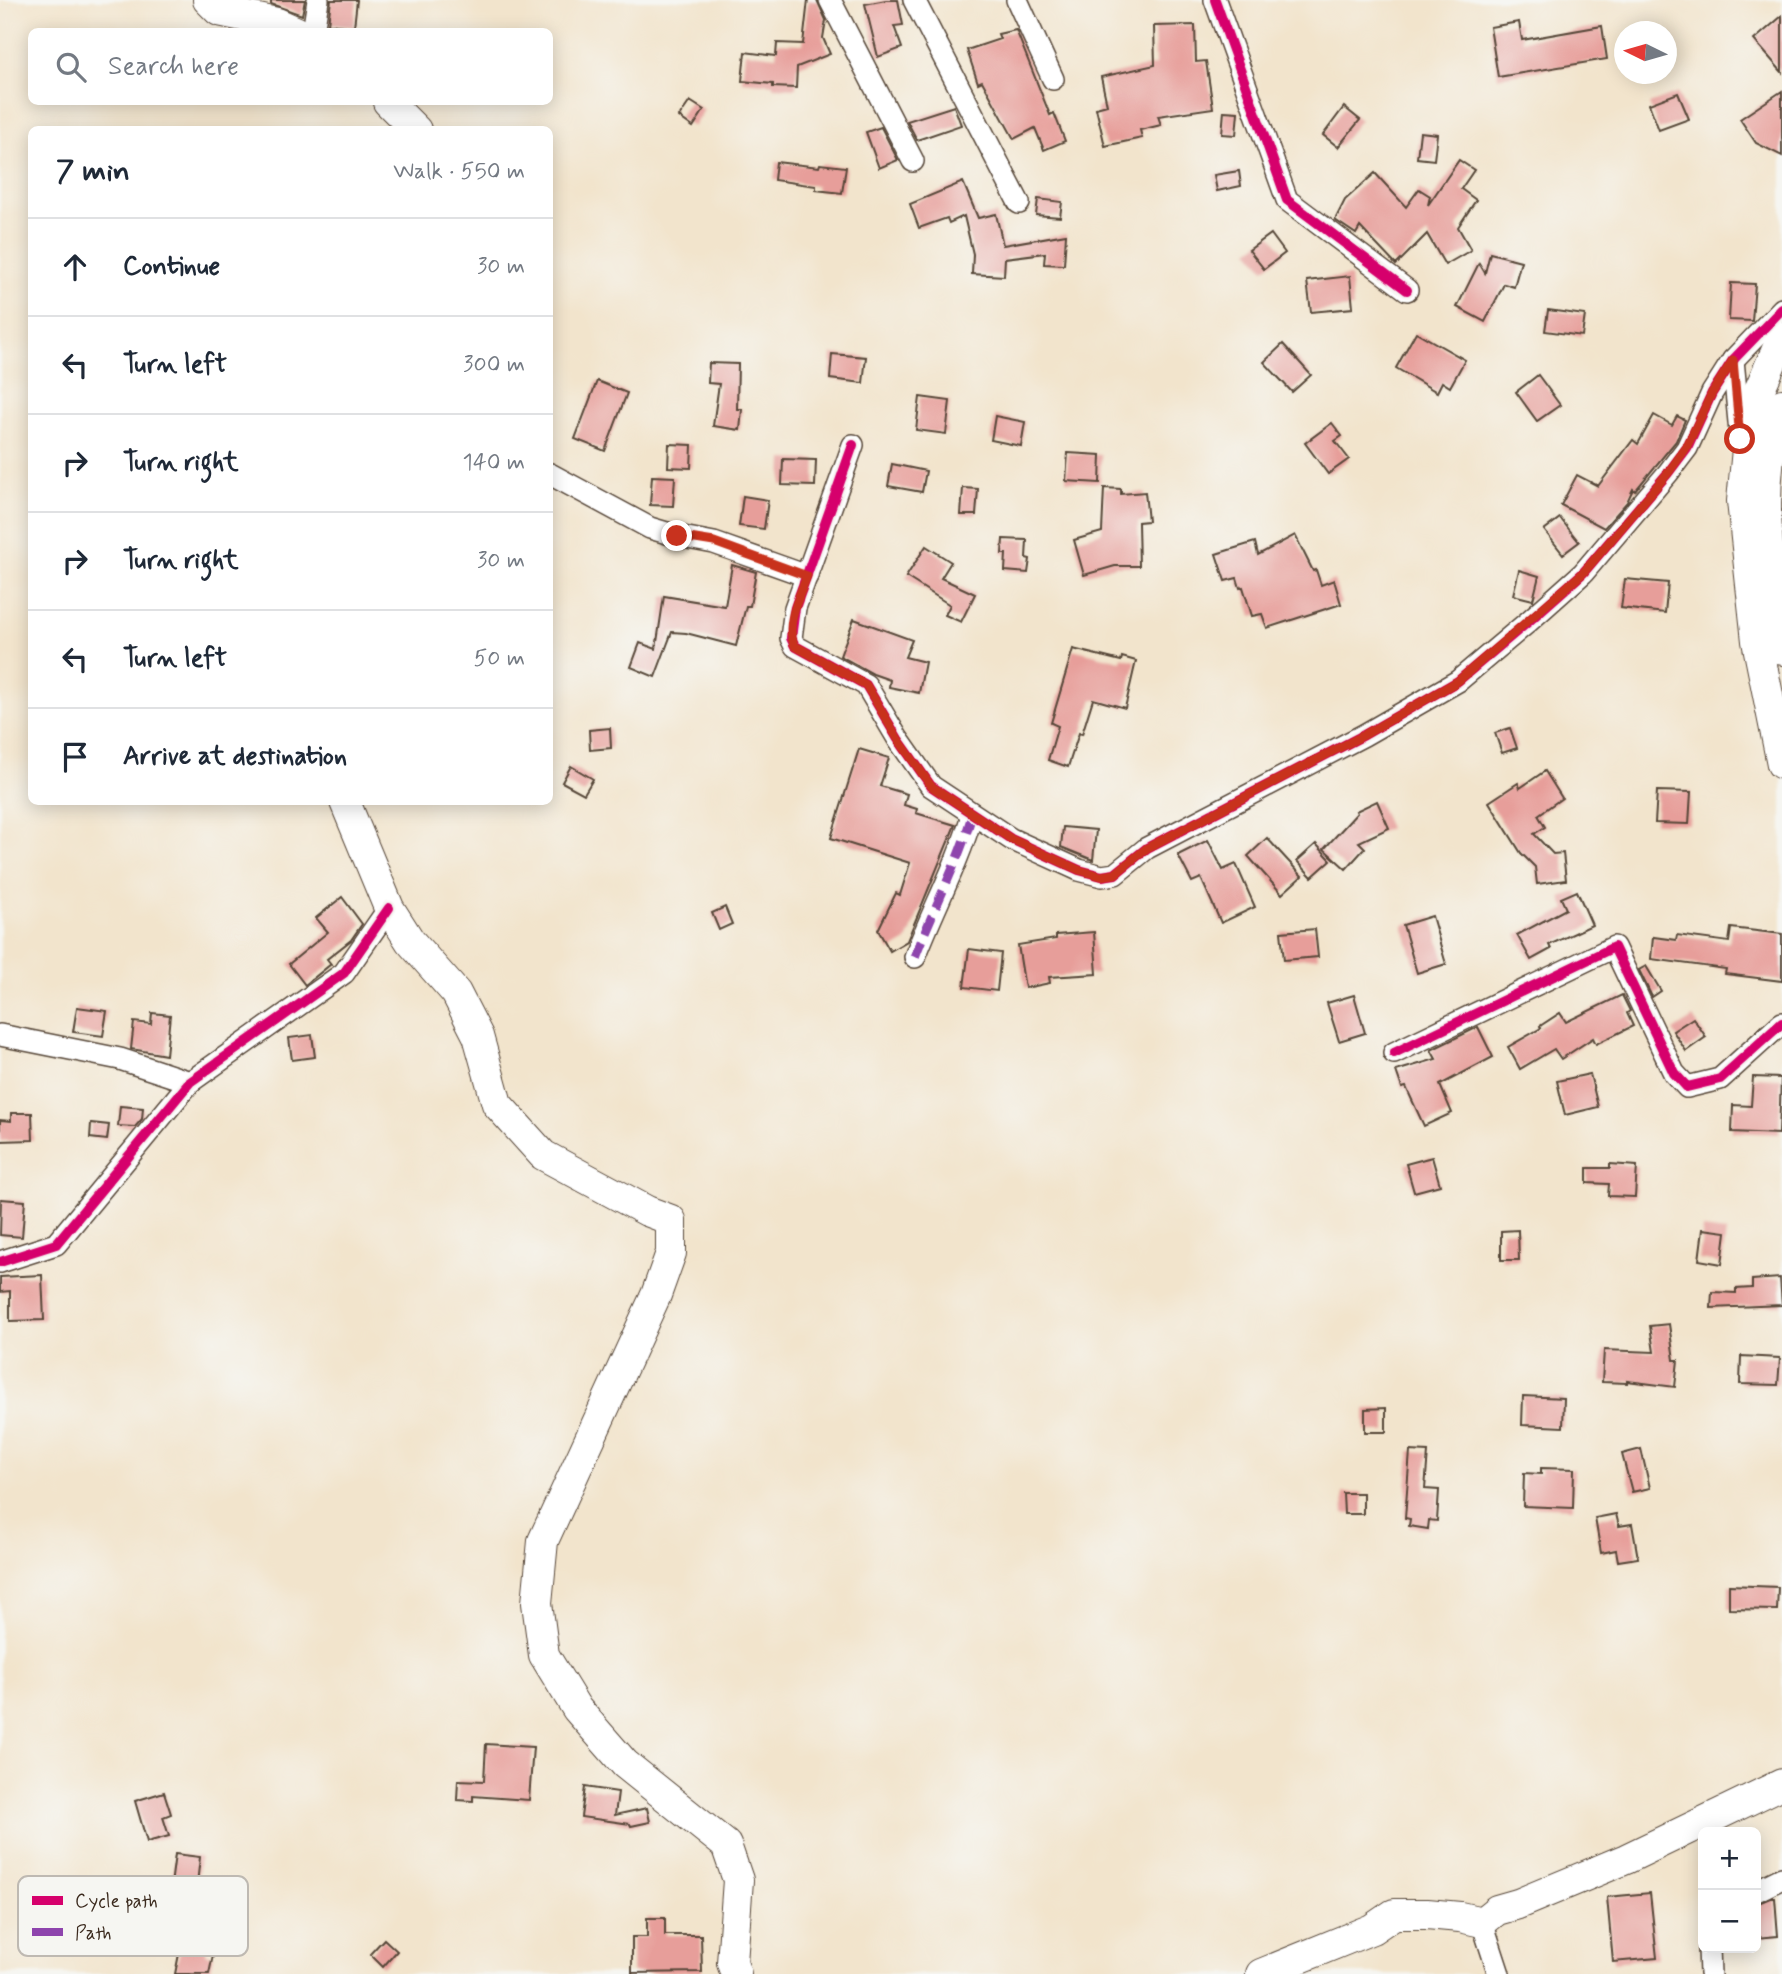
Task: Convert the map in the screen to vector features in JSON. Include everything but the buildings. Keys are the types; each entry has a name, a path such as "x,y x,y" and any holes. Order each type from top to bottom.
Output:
{"main road":[{"path":"208,0 219,10 288,28"},
{"path":"391,105 412,126"},
{"path":"1782,338 1758,393 1747,450 1742,501 1757,641 1782,764"},
{"path":"1782,404 1774,426 1766,477 1774,520 1767,547 1782,650"},
{"path":"346,805 389,908 410,941 456,993 478,1037 497,1104 543,1155 647,1211 671,1220 671,1253 656,1295 542,1541 537,1603 544,1655 577,1709 625,1764 726,1846 738,1880 732,1963 736,1974"},
{"path":"1261,1974 1372,1929 1394,1914 1460,1916 1482,1922 1497,1910 1518,1904 1626,1859 1782,1784"}],"street":[{"path":"314,28 318,0"},
{"path":"830,0 913,161"},
{"path":"914,0 1019,203"},
{"path":"1017,0 1053,79"},
{"path":"1216,0 1287,200 1407,290"},
{"path":"853,445 791,625 791,638 795,646 866,685 898,739 931,786 1011,839 1079,870 1101,876 1115,874 1147,848 1364,735 1458,681 1583,573 1686,448 1712,393 1733,360 1782,309"},
{"path":"1733,360 1740,439 1747,450"},
{"path":"553,476 650,528 714,542 807,576"},
{"path":"915,957 960,851 972,814"},
{"path":"0,1262 56,1244 190,1082 344,973 389,908"},
{"path":"1394,1053 1614,947 1674,1073 1687,1087 1720,1079 1782,1023"},
{"path":"0,1035 120,1059 190,1082"},
{"path":"1758,1890 1782,1878"},
{"path":"1482,1922 1499,1974"},
{"path":"1709,1953 1710,1974"}],"marked path":[{"path":"915,957 960,851 972,815"}],"cycle path":[{"path":"1215,0 1287,200 1407,290"},
{"path":"853,445 795,608 791,638 795,646 866,685 898,739 931,786 1011,839 1079,870 1102,876 1115,874 1147,848 1364,735 1458,681 1583,573 1687,448 1712,393 1733,360 1782,309"},
{"path":"0,1262 56,1244 190,1082 344,973 389,908"},
{"path":"1394,1053 1614,947 1674,1073 1687,1087 1720,1079 1782,1023"}],"route":[{"path":"677,536 714,542 807,576 791,625 791,638 795,646 866,685 898,739 931,786 1011,839 1079,870 1101,876 1115,874 1147,848 1364,735 1458,681 1583,573 1686,448 1712,393 1733,360 1740,439"}]}
